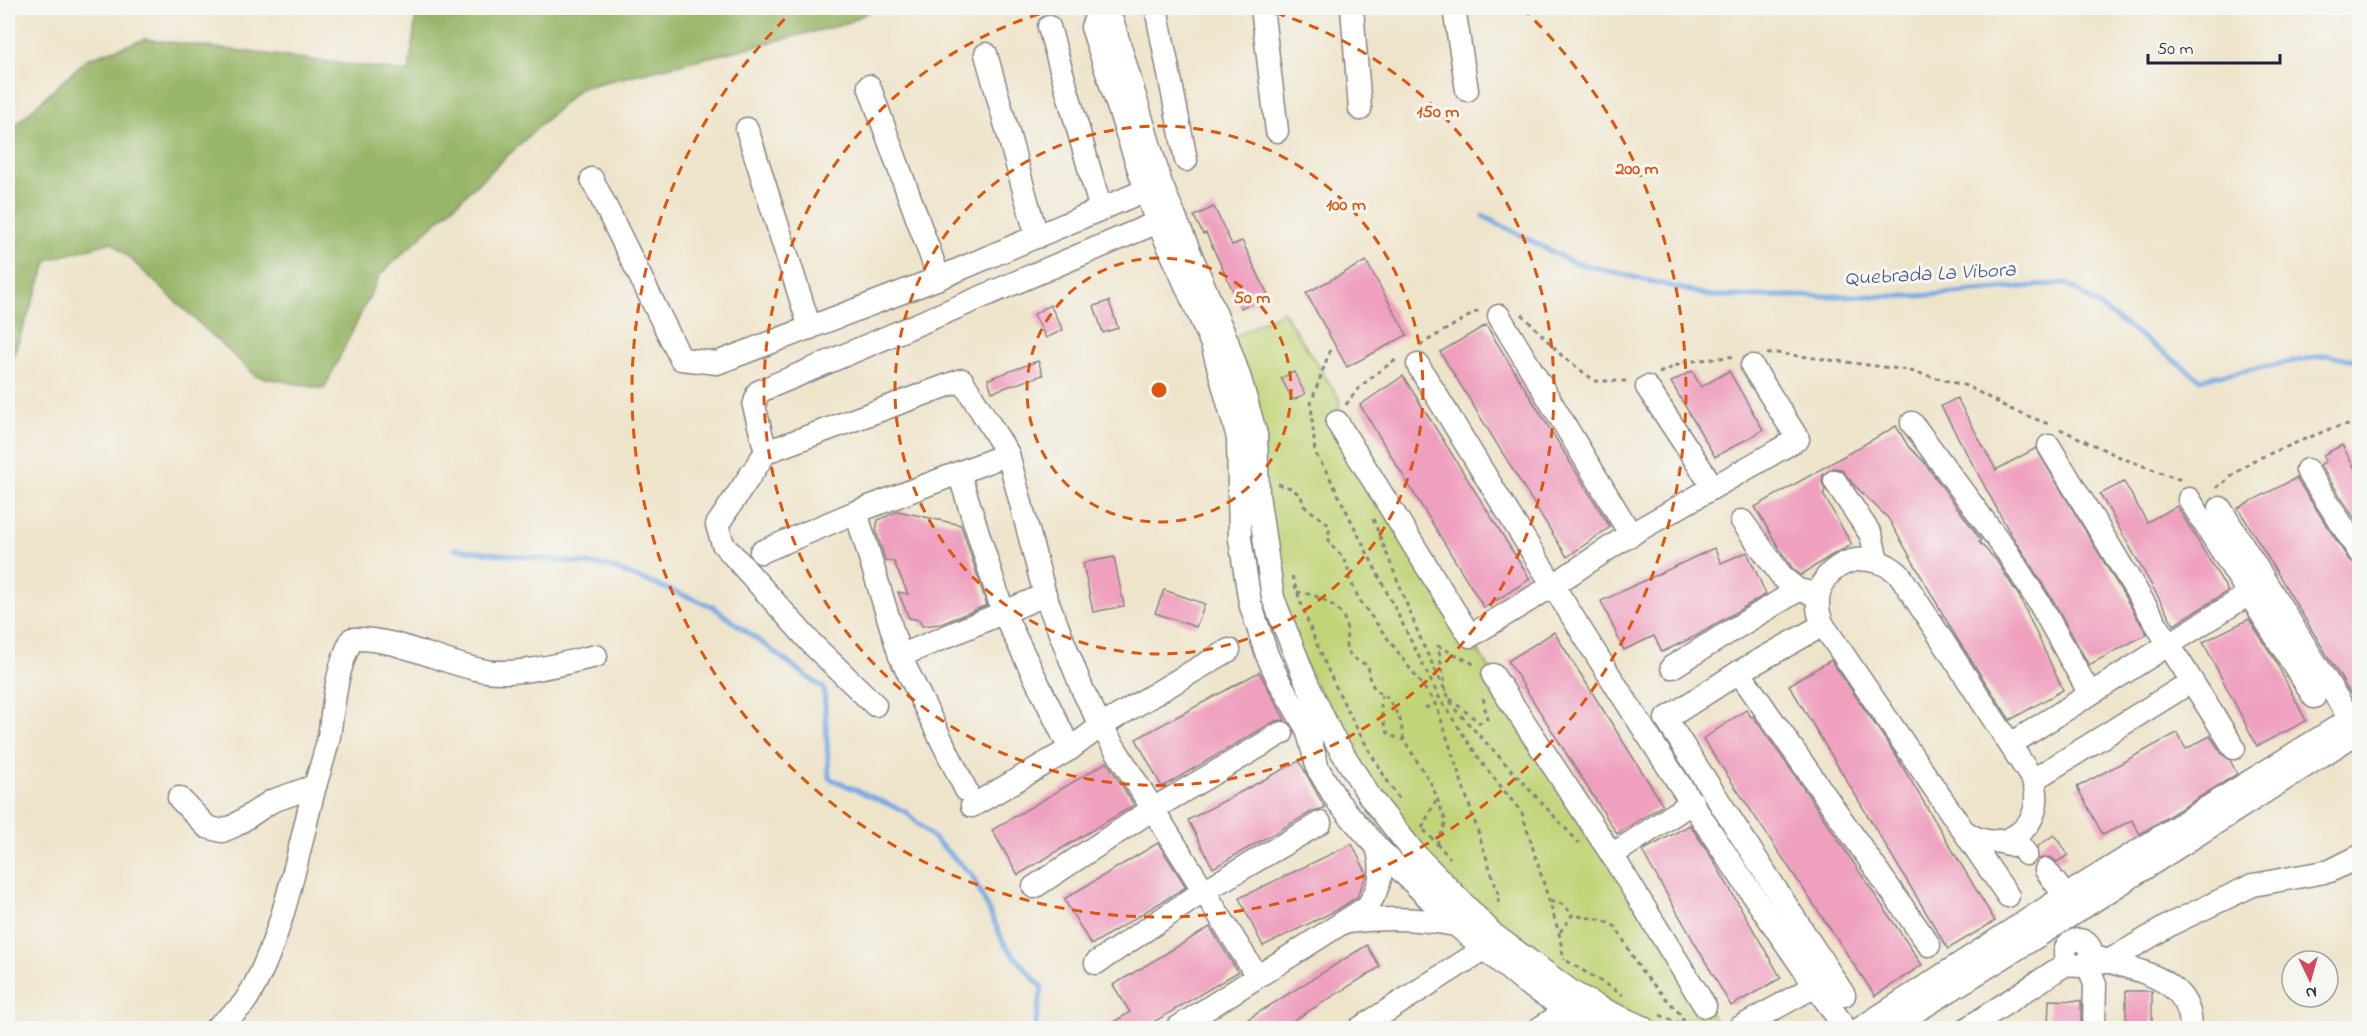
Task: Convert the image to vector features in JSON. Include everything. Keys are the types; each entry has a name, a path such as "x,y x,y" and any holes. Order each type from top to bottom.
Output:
{"street":[{"path":"1099,10 1122,8"},
{"path":"1156,8 1186,160"},
{"path":"1262,8 1276,131"},
{"path":"1352,8 1360,109"},
{"path":"1454,8 1467,90"},
{"path":"1099,10 1092,27 1158,222 1212,344 1238,438 1240,539 1250,603 1261,638 1280,681 1307,729 1318,770 1338,802 1377,847 1456,925 1524,981 1596,1029"},
{"path":"1099,10 1113,23 1161,184 1222,330 1240,380 1256,435 1262,527 1273,598 1306,681 1334,740 1370,797 1416,855 1494,935 1572,992 1600,1008 1650,1021"},
{"path":"1049,27 1101,210"},
{"path":"986,54 1037,237"},
{"path":"868,86 939,278"},
{"path":"747,129 810,328"},
{"path":"592,179 681,359 717,363 939,278 1146,190"},
{"path":"766,452 754,406 758,392 1158,222"},
{"path":"1501,310 1631,536"},
{"path":"1411,357 1552,586 1845,1029"},
{"path":"1337,422 1470,636 1631,536 1798,439 1753,359"},
{"path":"875,705 812,644 723,543 717,525 766,452 962,380 1008,454 1045,595 1083,691 1101,726 1257,976"},
{"path":"1646,381 1713,487"},
{"path":"1912,423 2007,552 2042,606 2090,694"},
{"path":"2049,446 2234,748"},
{"path":"761,552 856,512 1008,454"},
{"path":"2307,470 2360,553"},
{"path":"959,472 1003,612 1070,749"},
{"path":"1835,481 1870,535 1877,560"},
{"path":"2187,490 2314,697"},
{"path":"1861,1029 2059,908 2356,721 2215,499"},
{"path":"856,512 900,656 969,798 1070,749 1101,726 1229,650"},
{"path":"1742,521 1783,578 1808,593 1823,626 2008,896"},
{"path":"1240,539 1262,527"},
{"path":"1672,667 1808,593 1844,563 1861,558 1886,564 1900,575 2034,780 2037,798 2030,851 1997,841 1980,839 1964,831"},
{"path":"2011,744 2249,594"},
{"path":"900,656 1045,595"},
{"path":"1823,626 1739,672 1666,719 1844,995"},
{"path":"216,1029 245,1002 267,958 329,738 332,710 344,653 352,639 372,638 487,671 510,672 596,656"},
{"path":"1739,672 1929,945"},
{"path":"1484,676 1612,855 1705,1006"},
{"path":"2034,780 2178,690"},
{"path":"1034,887 1153,809 1282,733"},
{"path":"1314,752 1319,745 1334,740"},
{"path":"179,798 207,828 222,831 272,801 315,786"},
{"path":"1612,855 1693,802"},
{"path":"1997,841 2019,833 2034,815"},
{"path":"1096,963 1204,891 1320,823"},
{"path":"1177,1029 1367,907 1376,894 1382,878 1382,862 1377,847"},
{"path":"1982,1025 2085,957 2173,923 2253,885 2330,871 2360,856"},
{"path":"2043,872 2085,957 2095,984 2094,1029"},
{"path":"1889,1029 2059,908"},
{"path":"1343,923 1410,918 1456,925"},
{"path":"1360,1029 1484,949"},
{"path":"2085,957 2152,974 2167,984 2181,996 2188,1007 2191,1029"},
{"path":"1739,1029 1815,986"},
{"path":"1540,1029 1566,1011"}],"path":[{"path":"1337,422 1352,395 1372,376 1411,357 1442,330 1501,310 1532,322 1563,357 1595,381 1646,381 1685,362 1753,359 1776,353 1907,370 1967,386 2010,409 2065,431 2187,490"},
{"path":"1330,350 1311,403 1315,453 1328,474 1441,701 1482,763 1522,813 1560,933 1564,960"},
{"path":"2215,499 2224,482 2252,461 2332,428 2360,423"},
{"path":"1270,482 1291,488 1300,496 1304,506 1327,523 1329,543 1343,557 1353,589 1436,704 1499,896 1497,908"},
{"path":"1371,515 1423,645 1447,697 1454,708 1582,847"},
{"path":"1289,569 1304,614 1335,686 1376,763 1401,802"},
{"path":"1297,592 1310,593 1336,608 1344,619 1346,650 1355,659 1369,666 1368,675 1375,690 1388,698 1400,719 1404,740 1432,785 1446,822 1437,844"},
{"path":"1438,646 1484,676 1487,719 1480,723 1447,697 1438,646"},
{"path":"1383,695 1381,701 1385,728 1389,735 1404,740"},
{"path":"1425,708 1447,697"},
{"path":"1422,828 1436,800"},
{"path":"1414,820 1451,860"},
{"path":"1489,901 1503,915"},
{"path":"1550,902 1558,902 1567,907 1572,915 1603,920 1616,927 1641,971 1682,1016 1687,1028"},
{"path":"1560,933 1572,915"},
{"path":"1555,953 1629,999"},
{"path":"1650,1021 1687,1028"}],"green space":[{"path":"417,8 876,8 846,24 580,88 380,275 324,389 256,376 112,242 48,260 8,369 8,132 87,59 145,39 409,72"},
{"path":"1283,311 1340,400 1337,423 1493,675 1612,855 1720,1028 1644,1028 1572,992 1392,825 1282,622 1227,341"}],"building":[{"path":"1214,207 1232,245 1242,241 1268,295 1241,308 1206,233 1203,234 1194,216"},
{"path":"1366,261 1407,335 1347,367 1306,293"},
{"path":"1109,301 1118,328 1103,333 1094,306"},
{"path":"1050,305 1063,330 1046,338 1034,314"},
{"path":"1486,325 1610,527 1567,557 1440,352"},
{"path":"1038,361 1043,375 992,392 988,379"},
{"path":"1692,371 1701,387 1729,371 1763,430 1715,457 1671,382"},
{"path":"1294,372 1305,394 1293,400 1281,378"},
{"path":"1403,376 1530,579 1484,608 1360,405"},
{"path":"1957,398 1996,470 2036,448 2147,634 2089,665 2052,599 2009,531 1941,406"},
{"path":"1896,426 1908,446 1924,462 1981,540 1979,542 1996,560 2019,596 2063,690 2010,720 1956,637 1888,518 1841,469 1834,468 1823,475 1822,482 1825,491 1823,494 1852,545 1801,575 1793,569 1780,550 1755,507"},
{"path":"2342,445 2360,478 2360,527 2320,465 2326,461 2323,455"},
{"path":"2296,478 2349,560 2360,566 2360,687 2350,693 2238,508"},
{"path":"2124,482 2147,522 2177,506 2228,591 2174,625 2100,494"},
{"path":"898,511 961,525 987,605 941,624 922,626 919,620 909,618 898,592 908,594 894,562 885,560 876,530 878,520"},
{"path":"1714,548 1721,563 1747,552 1766,594 1696,636 1662,652 1654,636 1624,650 1601,601"},
{"path":"1114,557 1124,606 1093,612 1083,563"},
{"path":"1164,590 1205,604 1196,627 1155,613"},
{"path":"2249,619 2275,660 2306,721 2257,746 2203,642"},
{"path":"1554,632 1663,805 1617,834 1508,661"},
{"path":"1831,660 1895,754 1995,921 1948,949 1789,685"},
{"path":"1259,672 1285,720 1275,721 1162,787 1136,739"},
{"path":"1746,710 1751,717 1753,716 1796,777 1922,965 1875,996 1703,739"},
{"path":"2177,733 2186,749 2210,736 2223,755 2230,760 2237,774 2140,834 2132,820 2103,835 2077,787"},
{"path":"1299,761 1325,808 1313,811 1213,868 1188,820"},
{"path":"1107,762 1134,805 1018,875 992,830"},
{"path":"1690,825 1712,858 1781,978 1731,1006 1642,851"},
{"path":"2054,835 2068,855 2057,862 2051,857 2038,859 2037,847"},
{"path":"1158,843 1186,887 1091,945 1064,899"},
{"path":"1352,844 1367,874 1357,897 1337,910 1263,946 1239,898"},
{"path":"1210,927 1238,972 1142,1029 1102,1029 1130,1012 1113,985"},
{"path":"1367,945 1380,967 1280,1029 1232,1029"},
{"path":"2126,991 2152,991 2152,1029 2126,1029"},
{"path":"2049,1000 2081,1001 2081,1029 2048,1029"}],"waterway":[{"name":"Quebrada La Vibora","path":"1483,216 1572,262 1711,296 1919,296 2067,283 2200,379 2327,355 2360,361"},
{"path":"455,549 607,566 712,606 824,689 829,778 906,812 972,875 1005,945 1042,988 1035,1028"}]}
